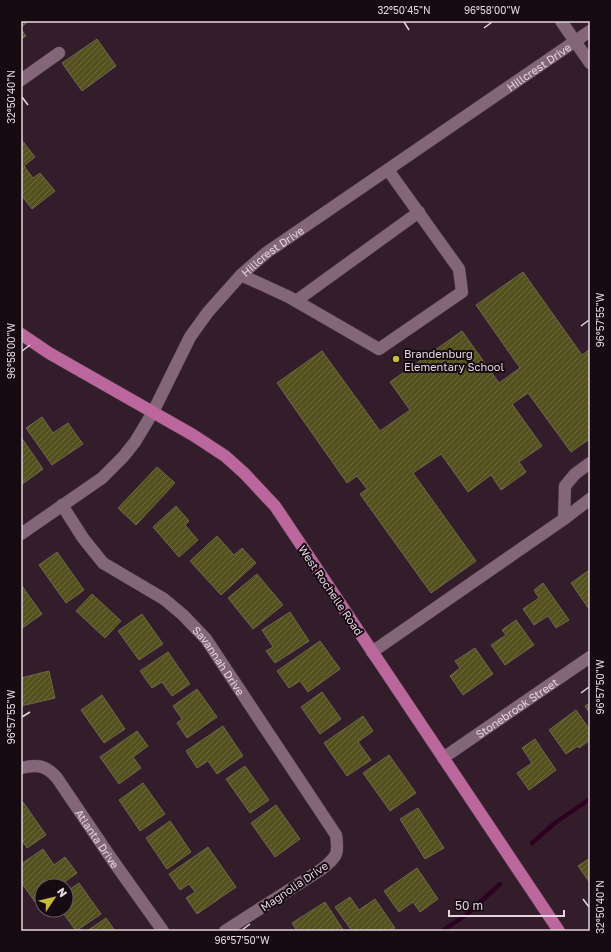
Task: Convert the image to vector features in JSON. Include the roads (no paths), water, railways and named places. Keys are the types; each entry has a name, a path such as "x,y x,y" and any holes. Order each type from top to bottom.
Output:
{"main road":[{"name":"West Rochelle Road","path":"21,334 49,353 193,435 225,456 266,496 275,506 559,931"}],"street":[{"path":"561,21 590,63"},
{"name":"Hillcrest Drive","path":"21,534 102,478 135,442 153,412 190,338 208,312 240,275 266,253 590,31"},
{"path":"21,80 59,53"},
{"path":"240,275 296,301 379,349 462,292 459,269 388,170"},
{"path":"296,301 418,212"},
{"path":"564,519 565,486 578,471 590,463"},
{"path":"372,652 564,519 590,499"},
{"name":"Savannah Drive","path":"62,506 83,538 103,563 164,599 183,615 206,639 330,824 336,835 338,850"},
{"name":"Stonebrook Street","path":"444,758 590,657"},
{"name":"Atlanta Drive","path":"21,768 33,765 50,770 57,778 163,931"},
{"name":"Magnolia Drive","path":"225,931 322,869 333,860 338,850"}],"waterway":[{"path":"532,843 556,822 590,799"},
{"path":"442,931 466,915 500,884"}],"place":[{"name":"Brandenburg Elementary School","path":"396,359"}]}
